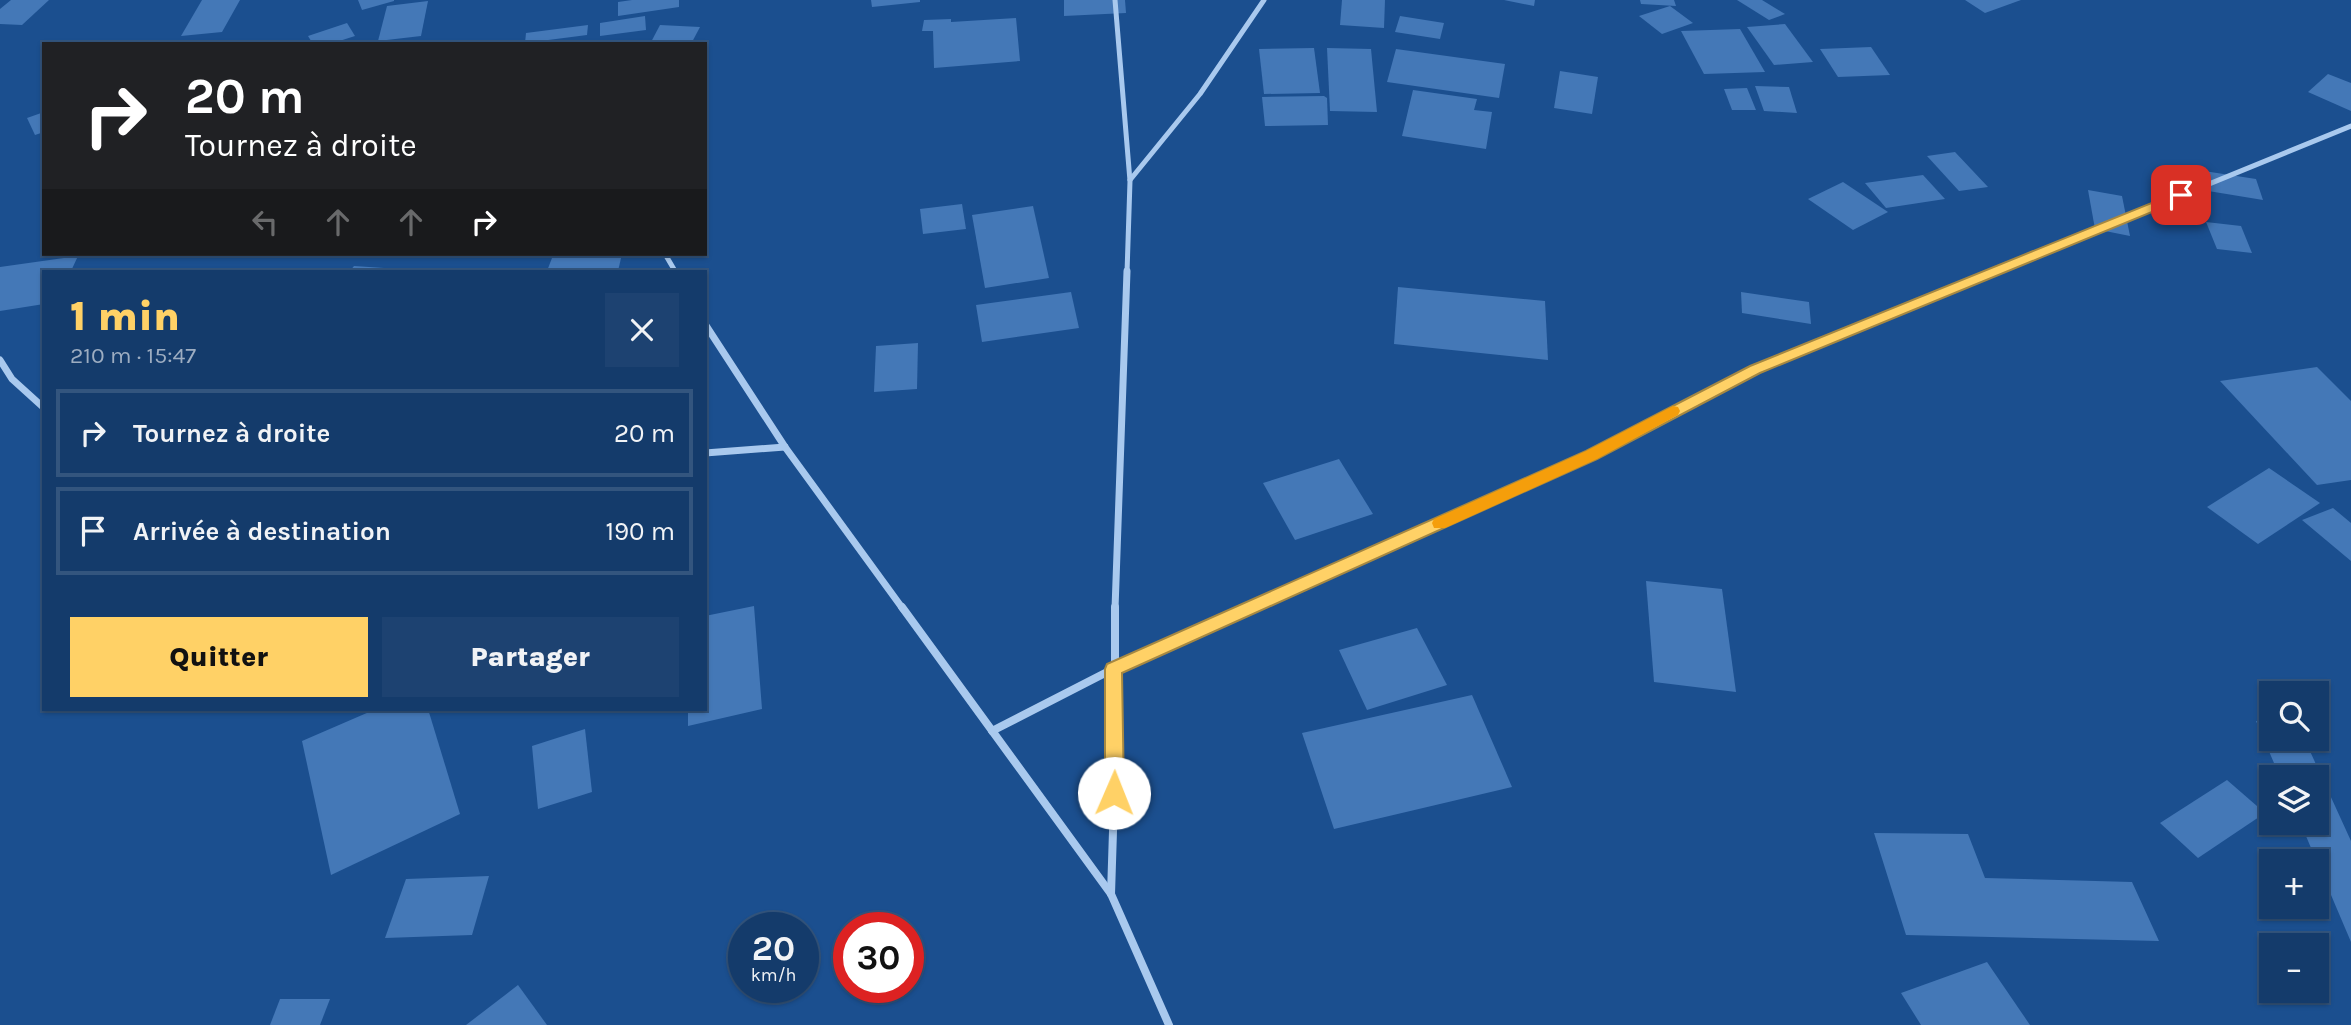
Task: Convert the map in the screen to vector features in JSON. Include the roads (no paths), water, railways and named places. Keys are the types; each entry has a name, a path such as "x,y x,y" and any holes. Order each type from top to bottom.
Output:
{"street":[{"path":"1111,894 1115,768 1113,669 1130,181 1115,0"},
{"path":"1130,181 1200,94 1264,0"},
{"path":"992,731 1113,669 1592,455 1755,369 2351,126"},
{"path":"707,327 785,447 1111,894 1169,1025"},
{"path":"0,360 12,379 42,406"},
{"path":"707,453 785,447"}]}
